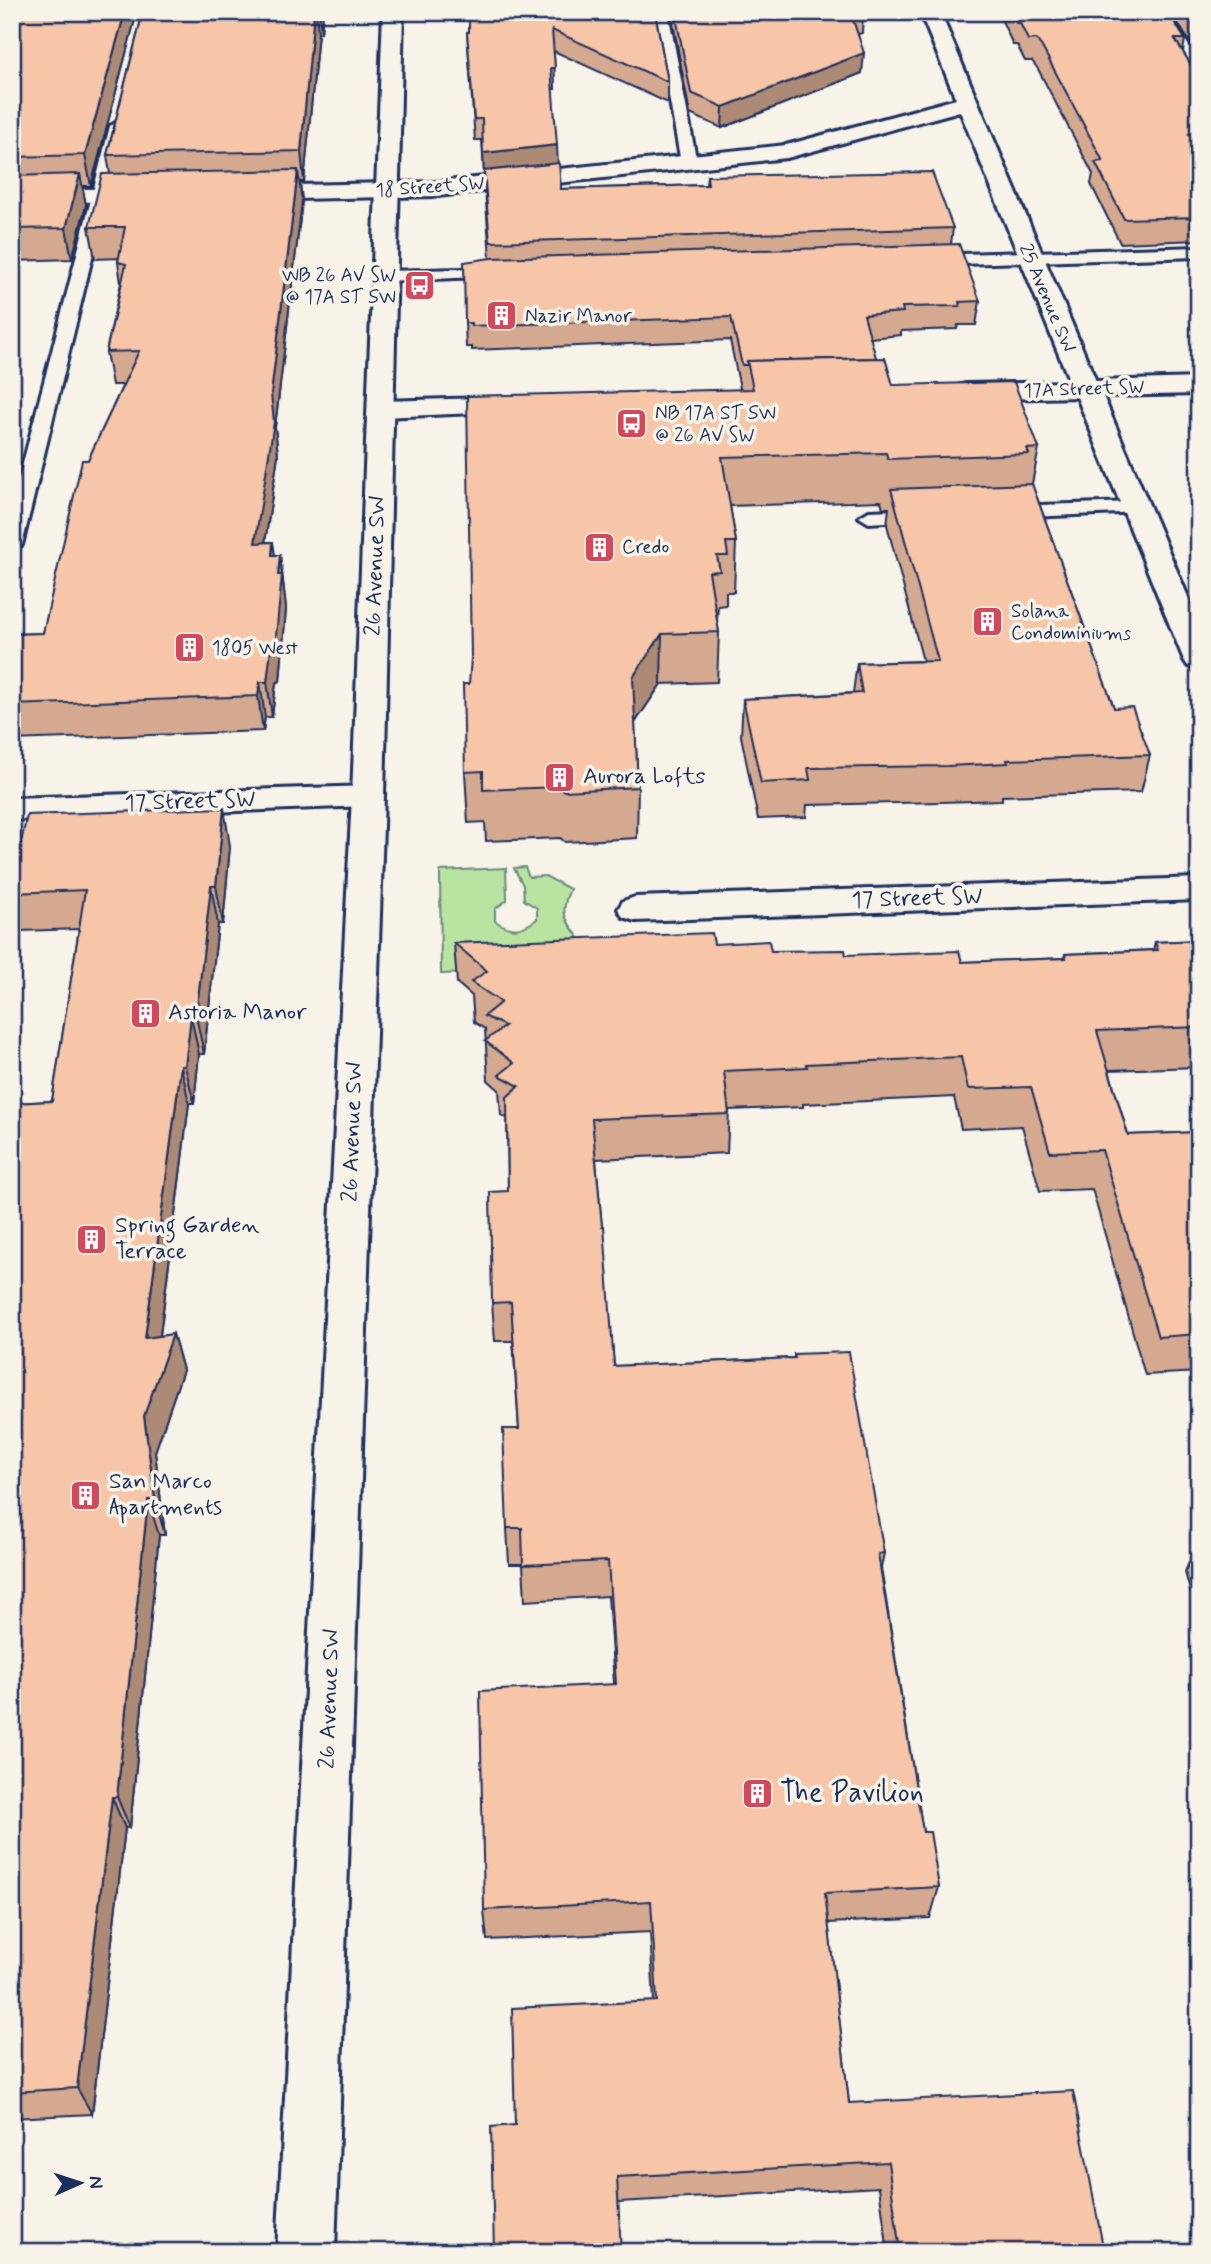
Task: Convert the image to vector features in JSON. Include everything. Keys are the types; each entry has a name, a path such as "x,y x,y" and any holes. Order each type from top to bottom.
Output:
{"street":[{"name":"26 Avenue SW","path":"306,2252 368,796 393,12"},
{"name":"25 Avenue SW","path":"930,12 965,103 1199,660"},
{"name":"18 Street SW","path":"224,193 436,189 689,163 787,151 965,103"},
{"path":"12,197 169,194"},
{"name":"17A Street SW","path":"938,393 1199,386"},
{"path":"382,409 547,404"},
{"name":"17 Street SW","path":"12,809 368,796"},
{"name":"17 Street SW","path":"635,909 1199,889"}],"lane":[{"path":"661,12 689,163"},
{"path":"1161,12 1199,74"},
{"path":"12,545 122,104"},
{"path":"913,261 1199,252"},
{"path":"386,276 508,272"},
{"path":"988,513 1135,508"},
{"path":"869,517 948,514"}],"green space":[{"path":"525,867 529,877 545,876 570,889 565,916 597,969 441,974 440,871 506,868 507,900 495,909 495,921 516,929 537,919 537,908 524,900 523,885 514,868"}],"building":[{"path":"12,12 125,12 85,155 12,157"},
{"path":"143,12 314,12 301,151 107,155"},
{"path":"473,12 655,12 668,82 552,30 555,68 551,68 557,145 483,153 482,119 474,119 467,32 469,15 473,15"},
{"path":"675,12 863,12 851,14 864,53 723,107 691,93"},
{"path":"1011,12 1168,12 1185,39 1175,39 1199,78 1199,133 1189,134 1199,150 1199,217 1124,219 1095,162 1103,161 1042,47 1036,39 1028,40"},
{"path":"1189,12 1199,12 1199,28"},
{"path":"559,163 561,189 708,185 707,176 932,172 953,228 490,242 484,171"},
{"path":"298,170 271,394 274,422 255,543 273,542 272,555 280,555 278,575 282,575 275,646 271,649 267,682 260,682 258,696 12,705 12,634 43,633 82,460 88,460 139,351 106,352 126,264 118,262 125,227 89,227 102,174"},
{"path":"80,174 66,228 12,229 12,176"},
{"path":"959,244 980,301 959,302 960,306 902,307 903,312 864,315 876,358 747,361 747,365 742,365 731,317 471,326 471,323 465,323 464,262 491,258"},
{"path":"885,358 893,385 1014,382 1039,448 1027,449 1029,454 888,459 886,453 722,457 736,542 726,542 728,556 717,556 720,571 709,572 719,632 662,634 633,677 638,787 564,791 559,787 483,790 483,771 465,772 463,684 469,684 471,658 467,396 753,389 747,361"},
{"path":"1032,484 1114,708 1132,707 1150,755 1007,760 1008,763 947,766 808,768 810,780 761,783 743,699 862,693 857,663 938,661 891,489"},
{"path":"224,808 216,886 211,886 196,1016 191,1016 185,1066 181,1066 145,1338 173,1334 144,1416 155,1500 148,1500 117,1797 112,1797 77,2088 12,2092 12,1103 52,1101 85,890 12,893 12,884 27,815"},
{"path":"712,933 714,944 769,941 771,951 845,950 846,955 959,951 962,962 1066,958 1065,954 1158,950 1155,942 1199,940 1199,1027 1097,1031 1128,1135 1199,1132 1199,1334 1158,1337 1102,1150 1050,1152 1031,1087 968,1089 961,1057 806,1064 807,1067 724,1071 729,1114 592,1119 604,1226 614,1366 795,1358 794,1354 849,1352 884,1553 878,1554 923,1832 930,1832 939,1887 825,1893 849,2103 1073,2091 1104,2252 900,2252 888,2162 617,2177 621,2252 494,2252 491,2127 515,2125 512,2008 657,2001 651,1901 484,1910 480,1691 616,1684 608,1561 523,1565 522,1528 507,1528 503,1429 519,1429 511,1302 492,1303 490,1192 508,1191 507,1097 519,1086 499,1075 514,1063 485,1041 505,1026 484,1016 501,1002 471,982 487,971 454,943"}],"place":[{"name":"WB 26 AV SW @ 17A ST SW","path":"419,286"},
{"name":"Nazir Manor","path":"502,316"},
{"name":"NB 17A ST SW @ 26 AV SW","path":"632,424"},
{"name":"Credo","path":"599,547"},
{"name":"Solana Condominiums","path":"988,622"},
{"name":"1805 West","path":"189,648"},
{"name":"Aurora Lofts","path":"560,777"},
{"name":"Astoria Manor","path":"145,1013"},
{"name":"Spring Garden Terrace","path":"92,1239"},
{"name":"San Marco Apartments","path":"86,1495"},
{"name":"The Pavilion","path":"757,1793"}]}
